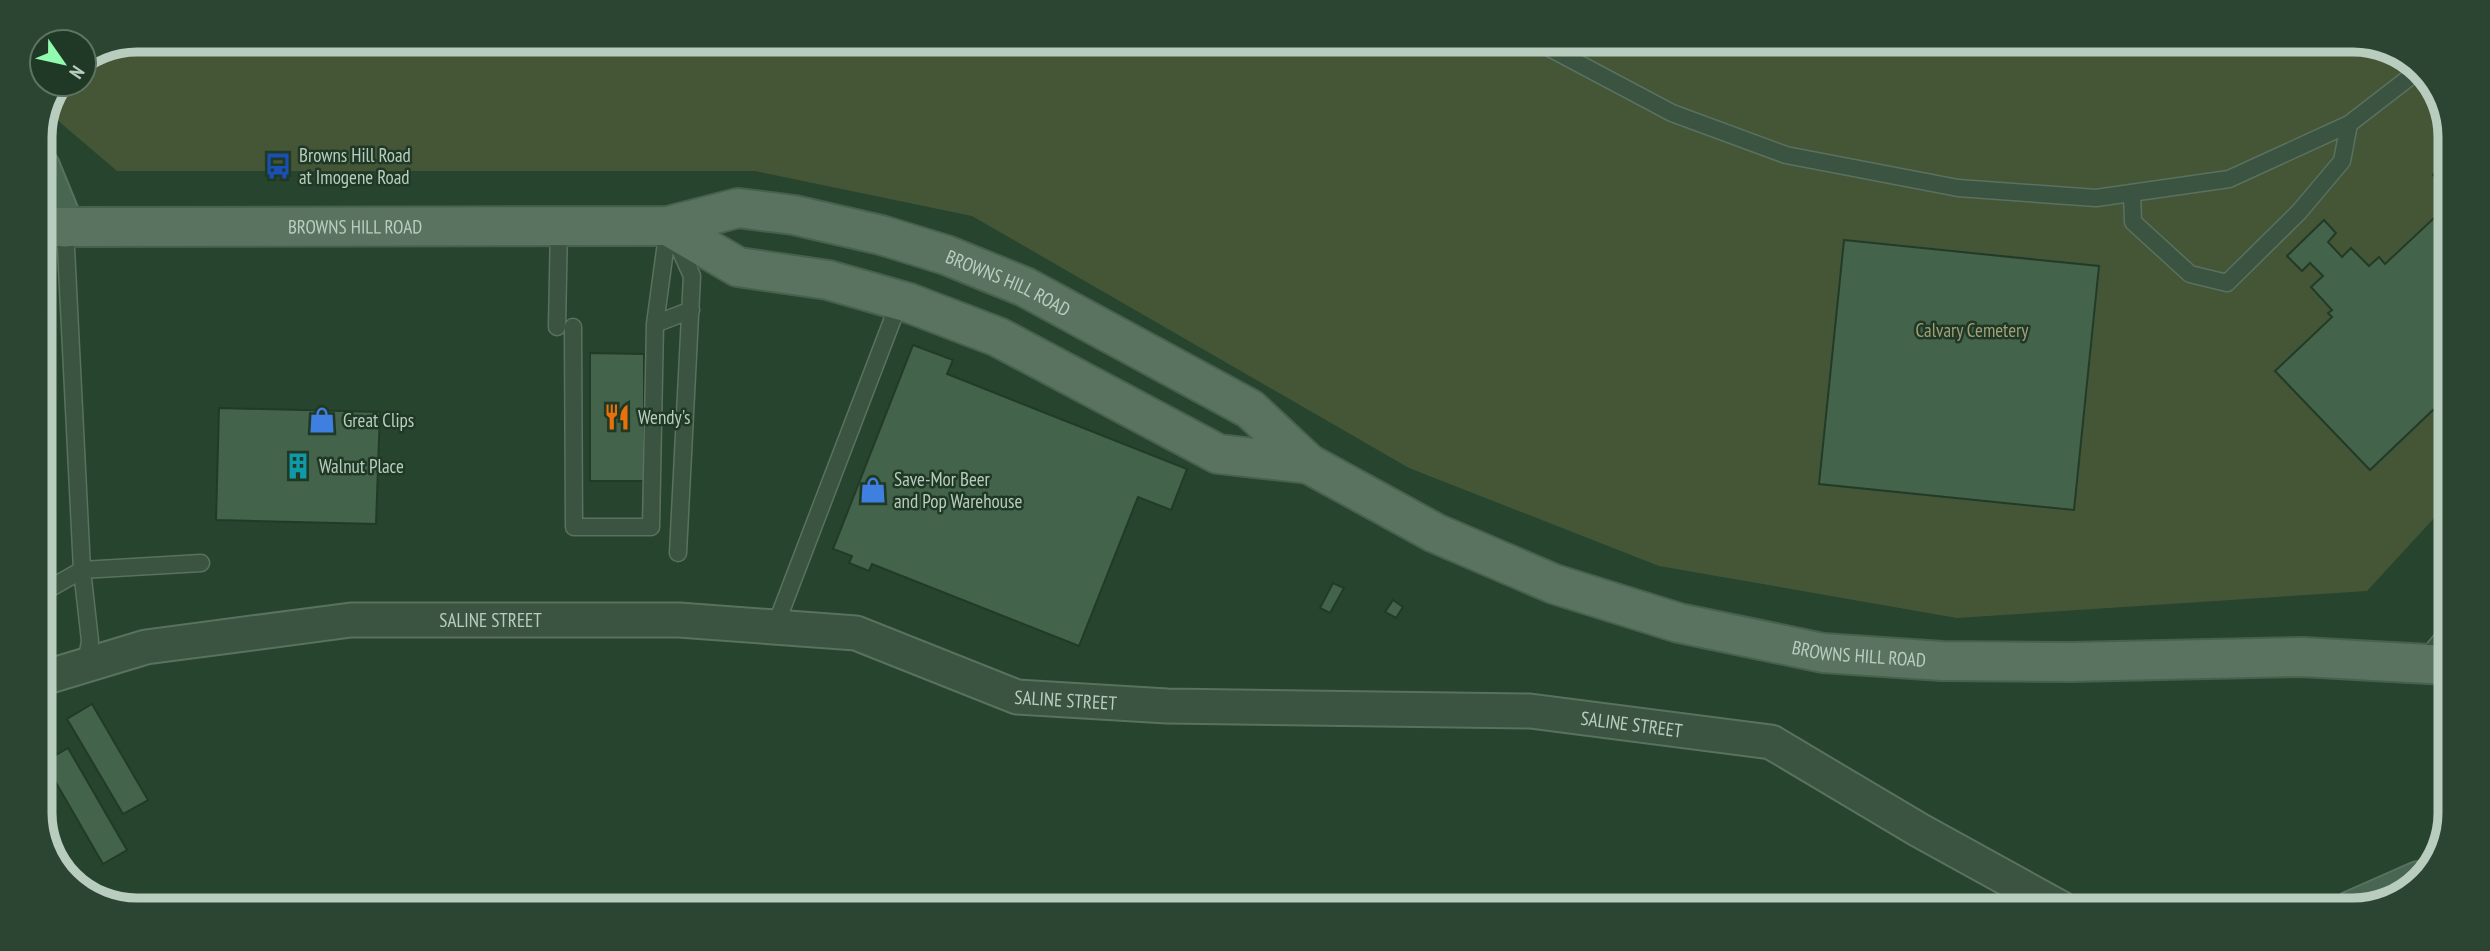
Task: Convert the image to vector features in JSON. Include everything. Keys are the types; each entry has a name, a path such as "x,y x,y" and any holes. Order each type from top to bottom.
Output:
{"main road":[{"name":"BROWNS HILL ROAD","path":"53,227 668,226 738,208 794,215 881,235 946,255 1025,287 1250,409 1309,464 1435,533 1554,584 1679,623 1823,653 1942,661 2071,662 2302,657 2434,664"},
{"name":"BROWNS HILL ROAD","path":"668,226 738,267 828,280 900,300 998,337 1218,454 1309,464"}],"street":[{"name":"SALINE STREET","path":"53,675 146,646 351,620 679,620 856,633 1017,697 1167,706 1530,711 1771,742 1919,830 2042,898"}],"lane":[{"path":"1559,53 1672,113 1786,155 1958,188 2096,198 2229,179 2348,124 2411,75"},
{"path":"2132,193 2133,222 2190,274 2227,283 2299,212 2342,161 2348,124"},
{"path":"559,226 575,527 651,527 655,324 668,226"},
{"path":"668,226 692,276 678,552"},
{"path":"53,238 90,641 86,664"},
{"path":"775,627 900,300"},
{"path":"655,324 691,310"},
{"path":"53,587 82,570 201,563"}],"green space":[{"name":"Calvary Cemetery","path":"137,53 2369,54 2390,61 2413,77 2426,95 2435,115 2438,514 2367,591 1957,618 1659,566 1409,468 972,216 755,171 117,171 55,118 63,98 98,98 98,63 121,54"}],"building":[{"path":"2437,215 2437,414 2433,410 2370,470 2275,371 2332,317 2328,313 2332,310 2311,287 2323,276 2310,263 2302,271 2287,256 2324,220 2336,233 2328,242 2342,257 2351,248 2369,266 2379,257 2385,264"},
{"path":"1844,240 2099,266 2074,510 1819,484"},
{"path":"913,345 953,360 947,374 1187,469 1171,510 1138,497 1079,646 872,564 869,571 849,563 852,556 833,549"},
{"name":"Wendy's","path":"590,353 644,354 644,481 590,481"},
{"name":"Walnut Place","path":"219,408 380,412 376,524 216,520"},
{"path":"1333,583 1344,588 1330,613 1320,608"},
{"path":"1393,600 1403,607 1396,618 1385,612"},
{"path":"92,704 148,800 123,814 67,719"},
{"path":"68,748 127,850 103,864 53,778 53,757"}],"place":[{"name":"Browns Hill Road at Imogene Road","path":"278,166"},
{"name":"Wendy's","path":"617,417"},
{"name":"Great Clips","path":"322,420"},
{"name":"Walnut Place","path":"298,466"},
{"name":"Save-Mor Beer and Pop Warehouse","path":"873,490"}]}
